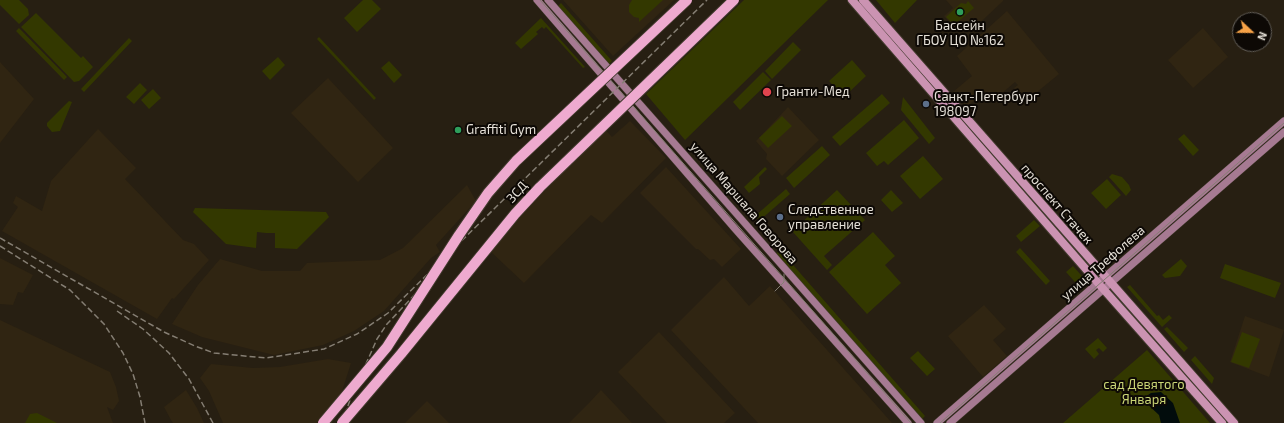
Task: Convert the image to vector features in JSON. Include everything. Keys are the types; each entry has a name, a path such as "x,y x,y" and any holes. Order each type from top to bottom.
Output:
{"highway":[{"name":"ЗСД","path":"323,423 387,347 488,193 522,156 687,0"},
{"name":"ЗСД","path":"342,423 401,354 515,214 540,187 734,0"}],"main road":[{"name":"улица Маршала Говорова","path":"537,0 736,230 908,423"},
{"name":"улица Маршала Говорова","path":"548,0 921,423"},
{"name":"проспект Стачек","path":"852,0 1103,290 1222,423"},
{"name":"проспект Стачек","path":"863,0 1234,423"},
{"name":"улица Трефолева","path":"937,423 1284,121"},
{"name":"улица Трефолева","path":"950,423 1284,132"}],"shaded area":[{"path":"563,0 674,0 613,56"},
{"path":"946,0 1003,1 969,33 960,24 955,28 944,16 953,8"},
{"path":"1007,11 1059,74 1025,102 1014,88 1018,85 1015,82 994,100 985,91 967,107 953,92 972,76 957,56"},
{"path":"1203,28 1228,57 1193,88 1168,60"},
{"path":"0,62 34,99 0,143"},
{"path":"328,78 393,148 358,182 291,113"},
{"path":"788,107 819,140 782,176 766,159 767,154 756,141"},
{"path":"630,121 666,158 602,223 591,215 524,283 489,250 604,128 612,137"},
{"path":"98,129 136,168 125,179 183,240 194,244 209,260 174,299 172,298 157,319 2,231 18,207 13,203 16,196 42,211 51,181"},
{"path":"666,167 741,249 722,267 714,259 710,260 698,249 696,249 640,193"},
{"path":"467,185 476,201 436,245 440,252 431,258 384,311 354,331 323,345 274,355 202,337 172,324 198,285 220,259 262,271 300,271 307,263 380,260 403,248"},
{"path":"0,258 33,275 23,293 18,292 13,305 0,304"},
{"path":"724,277 749,306 770,286 892,423 758,423 671,330"},
{"path":"984,305 1006,329 993,340 1007,356 983,377 948,336"},
{"path":"1245,316 1284,330 1269,377 1230,362"},
{"path":"0,320 110,372 116,387 119,401 113,410 107,407 113,423 0,423"},
{"path":"659,332 735,413 724,423 667,423 618,372"},
{"path":"328,359 351,363 332,423 223,423 209,391 200,378 211,364 253,368 280,367"},
{"path":"186,390 204,423 173,423 171,420 164,407"},
{"path":"601,390 632,423 569,423 589,403"},
{"path":"1161,392 1173,403 1180,423 1161,423 1159,415 1144,401 1145,397 1151,393"},
{"path":"427,401 449,423 405,423"}],"green space":[{"path":"0,0 19,0 28,9 29,15 19,24 0,5"},
{"path":"363,0 372,0 381,9 357,32 344,18"},
{"path":"632,0 663,0 639,22 639,18 634,17 629,12 629,5"},
{"path":"744,0 828,0 685,140 646,94"},
{"path":"876,0 917,0 895,23"},
{"name":"Бассейн ГБОУ ЦО №162","path":"968,1 974,8 954,25 946,17 961,3 966,4"},
{"path":"561,3 612,61 609,64 558,6"},
{"path":"36,13 81,58 83,56 93,67 79,81 74,82 21,27"},
{"path":"541,18 585,67 583,68 546,27 544,29 542,27 536,32 538,34 521,49 515,43"},
{"path":"19,28 67,77 64,80 16,31"},
{"path":"319,37 376,98 374,100 317,39"},
{"path":"129,38 132,41 84,92 81,89"},
{"path":"793,42 801,50 772,79 765,71"},
{"path":"278,57 285,65 270,80 262,71"},
{"path":"852,60 866,76 844,97 829,81"},
{"path":"389,61 402,75 394,83 381,68"},
{"path":"763,72 771,80 740,110 733,102"},
{"path":"140,83 147,90 134,104 126,97"},
{"path":"153,89 161,98 149,109 141,100"},
{"path":"882,94 890,103 840,146 832,137"},
{"path":"903,97 935,138 929,144 901,110"},
{"path":"69,101 72,102 60,131 52,132 47,126 47,123"},
{"path":"782,116 792,126 768,148 759,138"},
{"path":"904,120 919,138 888,165 884,161 877,166 866,153"},
{"path":"1184,134 1199,150 1193,156 1178,139"},
{"path":"822,146 830,155 794,188 786,178"},
{"path":"923,156 943,179 920,199 900,176"},
{"path":"765,167 767,169 759,177 760,184 749,193 744,187"},
{"path":"1032,170 1060,203 1057,206 1029,173"},
{"path":"1112,174 1122,177 1129,185 1131,190 1126,196 1109,177"},
{"path":"1107,179 1121,195 1106,209 1091,193"},
{"path":"786,189 790,194 759,221 755,216"},
{"path":"837,190 865,220 824,256 832,265 827,270 793,232"},
{"path":"891,190 903,203 892,212 881,200"},
{"path":"195,208 326,212 329,217 297,249 275,248 275,233 257,232 256,248 226,244 193,212"},
{"path":"1034,220 1040,226 1021,242 1016,236"},
{"path":"873,232 895,256 885,265 901,283 867,314 829,272"},
{"path":"1020,248 1050,281 1046,285 1016,252"},
{"path":"780,250 925,416 922,419 776,254"},
{"path":"1181,259 1187,266 1180,276 1165,278 1162,275"},
{"path":"1225,264 1281,283 1275,298 1220,278"},
{"path":"1073,266 1088,283 1082,290 1066,272"},
{"path":"1130,285 1157,316 1159,315 1163,320 1169,315 1172,318 1162,327 1127,287"},
{"path":"1167,327 1188,348 1184,352 1164,329"},
{"path":"1242,332 1260,339 1249,368 1231,362"},
{"path":"1098,338 1107,348 1103,352 1099,348 1096,350 1099,354 1094,359 1085,349"},
{"name":"сад Девятого Января","path":"1147,350 1210,423 1063,423"},
{"path":"918,351 935,369 927,376 910,358"},
{"path":"1195,356 1214,378 1212,384 1191,360"},
{"path":"37,413 57,423 25,423 30,414"}],"tram line":[{"path":"540,0 911,423"},
{"path":"940,423 1284,123"},
{"path":"775,291 784,282 784,274"}],"railway":[{"path":"0,238 164,332 214,353 266,358 324,349 357,334 388,313 707,0"},
{"path":"0,246 70,290 104,324 123,353 133,374 140,397 145,423"},
{"path":"342,423 350,400 377,339 387,324 421,288"},
{"path":"117,311 143,329 169,353 189,379 213,423"}],"place":[{"name":"Бассейн ГБОУ ЦО №162","path":"960,12"},
{"name":"Гранти-Мед","path":"767,92"},
{"name":"Санкт-Петербург 198097","path":"926,104"},
{"name":"Graffiti Gym","path":"458,130"},
{"name":"Следственное управление","path":"780,217"}]}
